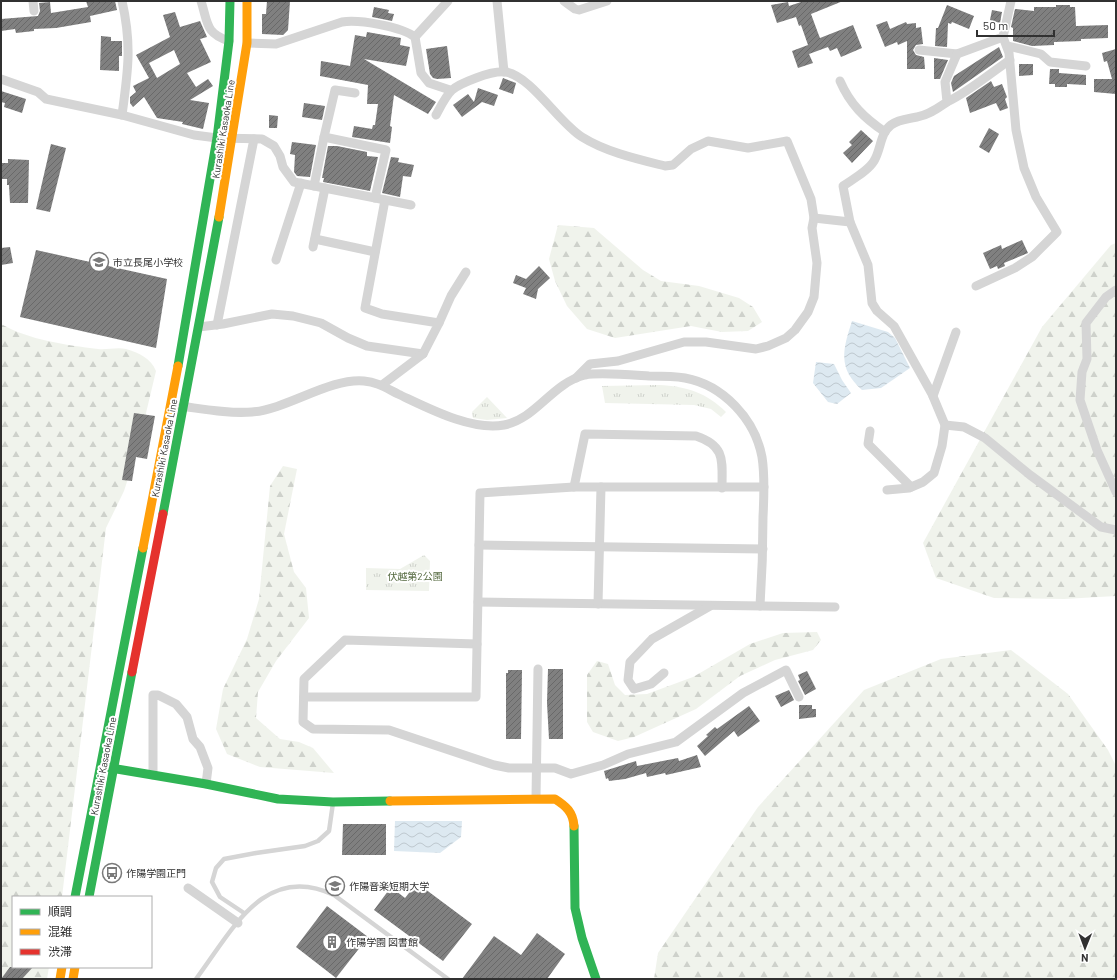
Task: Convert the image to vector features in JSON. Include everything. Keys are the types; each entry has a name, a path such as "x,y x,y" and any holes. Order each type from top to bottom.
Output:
{"main road":[{"name":"Kurashiki Kasaoka Line","path":"75,896 171,405 218,138 229,40 230,1"},
{"name":"Kurashiki Kasaoka Line","path":"89,896 115,768 234,137 247,43 247,1"},
{"path":"100,766 206,784 278,799 334,802 536,798 554,799 561,802 567,807 572,815 574,824 575,908 582,938 596,979"},
{"path":"60,979 62,968"},
{"path":"72,979 75,968"}],"street":[{"path":"33,1 34,11"},
{"path":"122,1 130,42 129,65 122,114"},
{"path":"201,1 210,31 216,36 229,40"},
{"path":"415,37 448,1"},
{"path":"497,1 504,72"},
{"path":"564,1 574,9 580,10 607,1"},
{"path":"976,286 1015,268 1032,257 1057,232 1036,197 1024,168 1016,130 1010,60 1008,46 1003,37 1011,1"},
{"path":"247,43 276,44 350,20 372,23 409,32 415,37 421,73 429,83 450,90"},
{"path":"919,50 957,54 1003,37"},
{"path":"1008,46 1041,54 1050,62 1086,66"},
{"path":"947,102 945,82 957,54"},
{"path":"887,490 911,487 923,482 934,473 942,446 945,425 933,396 894,326 877,312 872,303 868,265 850,222 843,186 874,162 885,132 891,125 906,118 918,117 933,112 947,102 966,93 979,81 1010,60"},
{"path":"436,115 450,90 462,83 482,76 504,72 521,79 572,130 582,138 604,148 665,166 673,165 691,149 708,141 748,148 787,141 811,199 814,218 812,228 817,263 814,296 808,312 786,338 768,346 756,349 706,342 684,342 618,361 590,364 576,378"},
{"path":"1,79 38,92 46,99 122,114 194,135 218,138 234,137 262,139 274,146 289,176 294,182 411,205"},
{"path":"840,81 847,97 859,112 885,132"},
{"path":"314,186 335,90 355,93"},
{"path":"324,137 386,150 375,252 365,308 382,314 439,323"},
{"path":"217,325 254,139"},
{"path":"276,260 301,183"},
{"path":"325,188 314,243 375,252"},
{"path":"814,218 850,222"},
{"path":"382,385 423,354 451,296 466,272"},
{"path":"1116,290 1106,297 1086,323 1087,359 1082,372 1080,400 1097,450 1116,492"},
{"path":"199,327 272,314 293,316 321,323 348,338 367,346 423,354"},
{"path":"933,396 956,332"},
{"path":"171,405 252,412 278,405 343,383 363,381 382,385 468,424 488,427 506,425 522,419 556,389 576,378 586,375 686,378 715,390 736,406 753,429 762,457 764,487 760,606"},
{"path":"945,425 964,427 985,438 1030,475 1101,527 1116,530"},
{"path":"870,431 868,444 911,487"},
{"path":"574,487 585,434 696,436 703,438 710,441 722,457 722,488"},
{"path":"304,696 476,697 480,493 574,487 764,487"},
{"path":"598,604 602,487"},
{"path":"479,546 763,549"},
{"path":"478,602 835,607"},
{"path":"664,673 651,684 634,689 628,680 630,662 652,639 711,605"},
{"path":"477,644 345,640 304,679 303,722 313,729 389,730 494,765 510,768 556,768 571,774 603,765 628,754 676,742 743,693 786,670 799,697"},
{"path":"536,798 538,669"},
{"path":"153,775 153,695 158,695 176,704 187,717 192,739 200,748 208,768 206,784"},
{"path":"188,888 238,923"}],"lane":[{"path":"244,914 220,897 212,882 216,868 224,859 256,852 305,846 318,842 330,831 334,802"},
{"path":"196,979 244,914 259,900 271,892 286,887 313,886 343,900 448,979"}],"green space":[{"path":"558,225 594,228 643,270 661,281 699,286 739,298 753,307 762,322 748,331 722,332 691,326 615,338 587,329 567,306 555,281 549,259"},
{"path":"1116,243 1116,596 1064,599 994,598 936,578 923,543 1042,327 1111,245"},
{"path":"1,324 23,334 61,344 98,349 126,349 148,359 156,371 137,451 124,491 106,528 62,896 12,896 12,968 49,968 47,979 1,979"},
{"path":"659,385 687,389 704,395 719,405 726,412 721,417 711,409 694,405 605,403 602,386"},
{"path":"487,397 507,418 487,420 473,418 472,412"},
{"path":"283,466 297,469 284,534 294,572 306,588 309,618 276,661 258,692 256,718 280,739 299,742 313,748 334,773 260,767 227,754 216,729 223,689 247,639 259,599 270,486"},
{"name":"伏越第2公園","path":"424,555 430,561 429,591 366,590 366,568 400,569"},
{"path":"817,632 821,640 813,650 775,660 740,676 696,709 634,737 618,741 593,732 587,722 587,675 597,661 608,664 615,685 625,695 647,694 693,677 750,644 783,633"},
{"path":"1011,650 1068,694 1108,750 1116,766 1116,979 654,979 658,953 758,807 864,690 941,659"}],"water":[{"path":"852,321 888,332 895,338 910,368 881,388 862,390 854,382 845,366 844,358 846,340"},
{"path":"816,362 834,364 851,393 837,404 828,402 813,383"},
{"path":"395,821 462,821 461,837 440,853 394,851"}],"building":[{"path":"86,1 115,1 117,10 90,16 91,22 56,28 34,29 34,31 16,33 15,29 1,31 1,19 38,16 40,11 39,3 50,2 51,13 88,7"},
{"path":"267,1 290,1 288,30 283,35 262,34 262,14 266,14"},
{"path":"804,1 843,1 811,14 820,38 853,25 862,48 841,57 837,48 830,51 828,47 809,54 813,63 798,68 792,51 808,45 801,25 799,26 796,17 777,23 771,5 788,2 789,6"},
{"path":"947,5 974,16 969,29 952,22 951,24 948,23 947,47 935,46 936,28 938,28"},
{"path":"1056,5 1070,5 1070,7 1075,7 1076,26 1108,25 1108,38 1081,39 1081,41 1054,42 1054,45 1032,46 1013,41 1013,28 1011,27 1015,9 1034,11 1034,7 1056,7"},
{"path":"374,7 389,10 388,13 394,14 392,21 372,17"},
{"path":"992,10 1002,12 1000,23 990,20"},
{"path":"175,12 180,27 200,21 207,37 200,39 211,62 187,73 196,87 208,79 213,86 190,100 209,103 203,129 182,124 183,122 157,118 144,97 133,107 130,103 130,97 136,92 133,86 149,78 136,55 170,37 163,15","holes":["174,50 180,64 157,78 149,63"]},
{"path":"887,21 890,29 906,22 907,24 916,23 916,28 921,27 923,44 916,45 913,50 916,55 924,57 925,69 907,69 907,41 898,45 897,42 885,47 876,25"},
{"path":"367,32 401,38 400,45 410,47 406,66 364,59 436,102 428,114 394,95 390,126 392,127 390,143 352,137 354,126 372,129 373,125 375,125 378,104 367,104 368,85 320,76 321,61 350,66 355,35 366,37"},
{"path":"101,36 111,37 111,41 122,41 122,56 119,56 119,71 100,70"},
{"path":"447,46 451,78 433,78 430,74 426,49"},
{"path":"999,47 1003,57 953,92 951,83 954,76"},
{"path":"1116,49 1116,94 1094,92 1094,79 1112,79 1107,61 1104,62 1102,53"},
{"path":"934,58 948,60 940,79 934,79"},
{"path":"1019,64 1033,64 1033,75 1019,76"},
{"path":"1050,69 1059,69 1059,73 1086,75 1086,85 1067,84 1067,87 1055,87 1055,84 1049,84"},
{"path":"503,78 516,83 513,94 499,89"},
{"path":"991,81 994,87 1002,84 1007,97 1005,99 1008,108 1000,111 996,103 970,113 966,98"},
{"path":"478,88 498,95 494,106 482,102 462,117 453,105 468,94 474,102"},
{"path":"1,91 26,99 22,113 4,107 5,103 1,102"},
{"path":"304,103 325,106 322,120 302,117"},
{"path":"269,115 278,116 277,128 269,128"},
{"path":"989,128 999,134 989,153 979,147"},
{"path":"861,130 873,141 852,163 843,153 852,145 849,142"},
{"path":"292,142 316,145 310,177 297,176 294,172 295,155 290,154"},
{"path":"51,144 66,148 50,212 36,209"},
{"path":"328,146 337,146 367,152 367,156 378,157 370,191 323,182 324,178 322,178"},
{"path":"391,157 399,158 398,162 414,165 411,177 403,176 400,197 382,193"},
{"path":"8,159 29,160 28,203 10,203 9,185 7,185 7,179 1,179 1,163 8,163"},
{"path":"1022,240 1028,253 1004,263 1005,266 998,269 997,266 990,269 983,253 1001,245 1002,249"},
{"path":"10,247 13,263 1,265 1,248"},
{"path":"36,250 167,279 156,348 20,317"},
{"path":"539,266 550,278 538,289 536,299 523,294 526,288 513,283 516,275 526,279"},
{"path":"134,413 155,416 147,459 136,457 132,481 122,480"},
{"path":"548,669 563,669 563,739 549,739 547,703"},
{"path":"508,670 522,670 521,739 506,739 506,673 508,673"},
{"path":"807,671 816,689 805,695 798,681 800,680 798,675"},
{"path":"789,690 794,700 781,707 775,696"},
{"path":"799,705 812,705 812,709 816,709 816,717 799,719"},
{"path":"749,706 760,721 738,737 734,731 705,756 697,746 708,736 706,735 715,727 717,729"},
{"path":"697,755 701,767 666,775 665,773 647,777 646,773 625,779 609,781 608,778 606,779 604,771 636,761 637,766 678,758 679,761"},
{"path":"343,824 386,824 386,855 342,855"},
{"path":"417,883 472,924 443,961 374,910 391,887 405,898"},
{"name":"作陽学園 図書館","path":"327,906 368,937 336,978 296,947"},
{"path":"537,933 565,954 547,979 462,979 494,936 521,955"},
{"path":"10,967 32,968 22,979 1,979"}],"traffic: fast":[{"path":"178,366 217,138 229,41 230,1"},
{"path":"163,514 219,217"},
{"path":"75,896 143,548"},
{"path":"89,896 132,672"},
{"path":"105,767 206,784 278,799 333,802 390,801"},
{"path":"574,826 575,908 582,938 596,979"}],"traffic: slow":[{"path":"219,217 247,43 247,1"},
{"path":"143,548 178,366"},
{"path":"390,801 555,799 568,810 572,817 574,826"},
{"path":"60,979 62,968"},
{"path":"73,979 75,968"}],"traffic: jam":[{"path":"132,672 163,514"}],"place":[{"name":"市立長尾小学校","path":"99,262"},
{"name":"作陽学園正門","path":"112,873"},
{"name":"作陽音楽短期大学","path":"335,886"},
{"name":"作陽学園 図書館","path":"332,942"}]}
